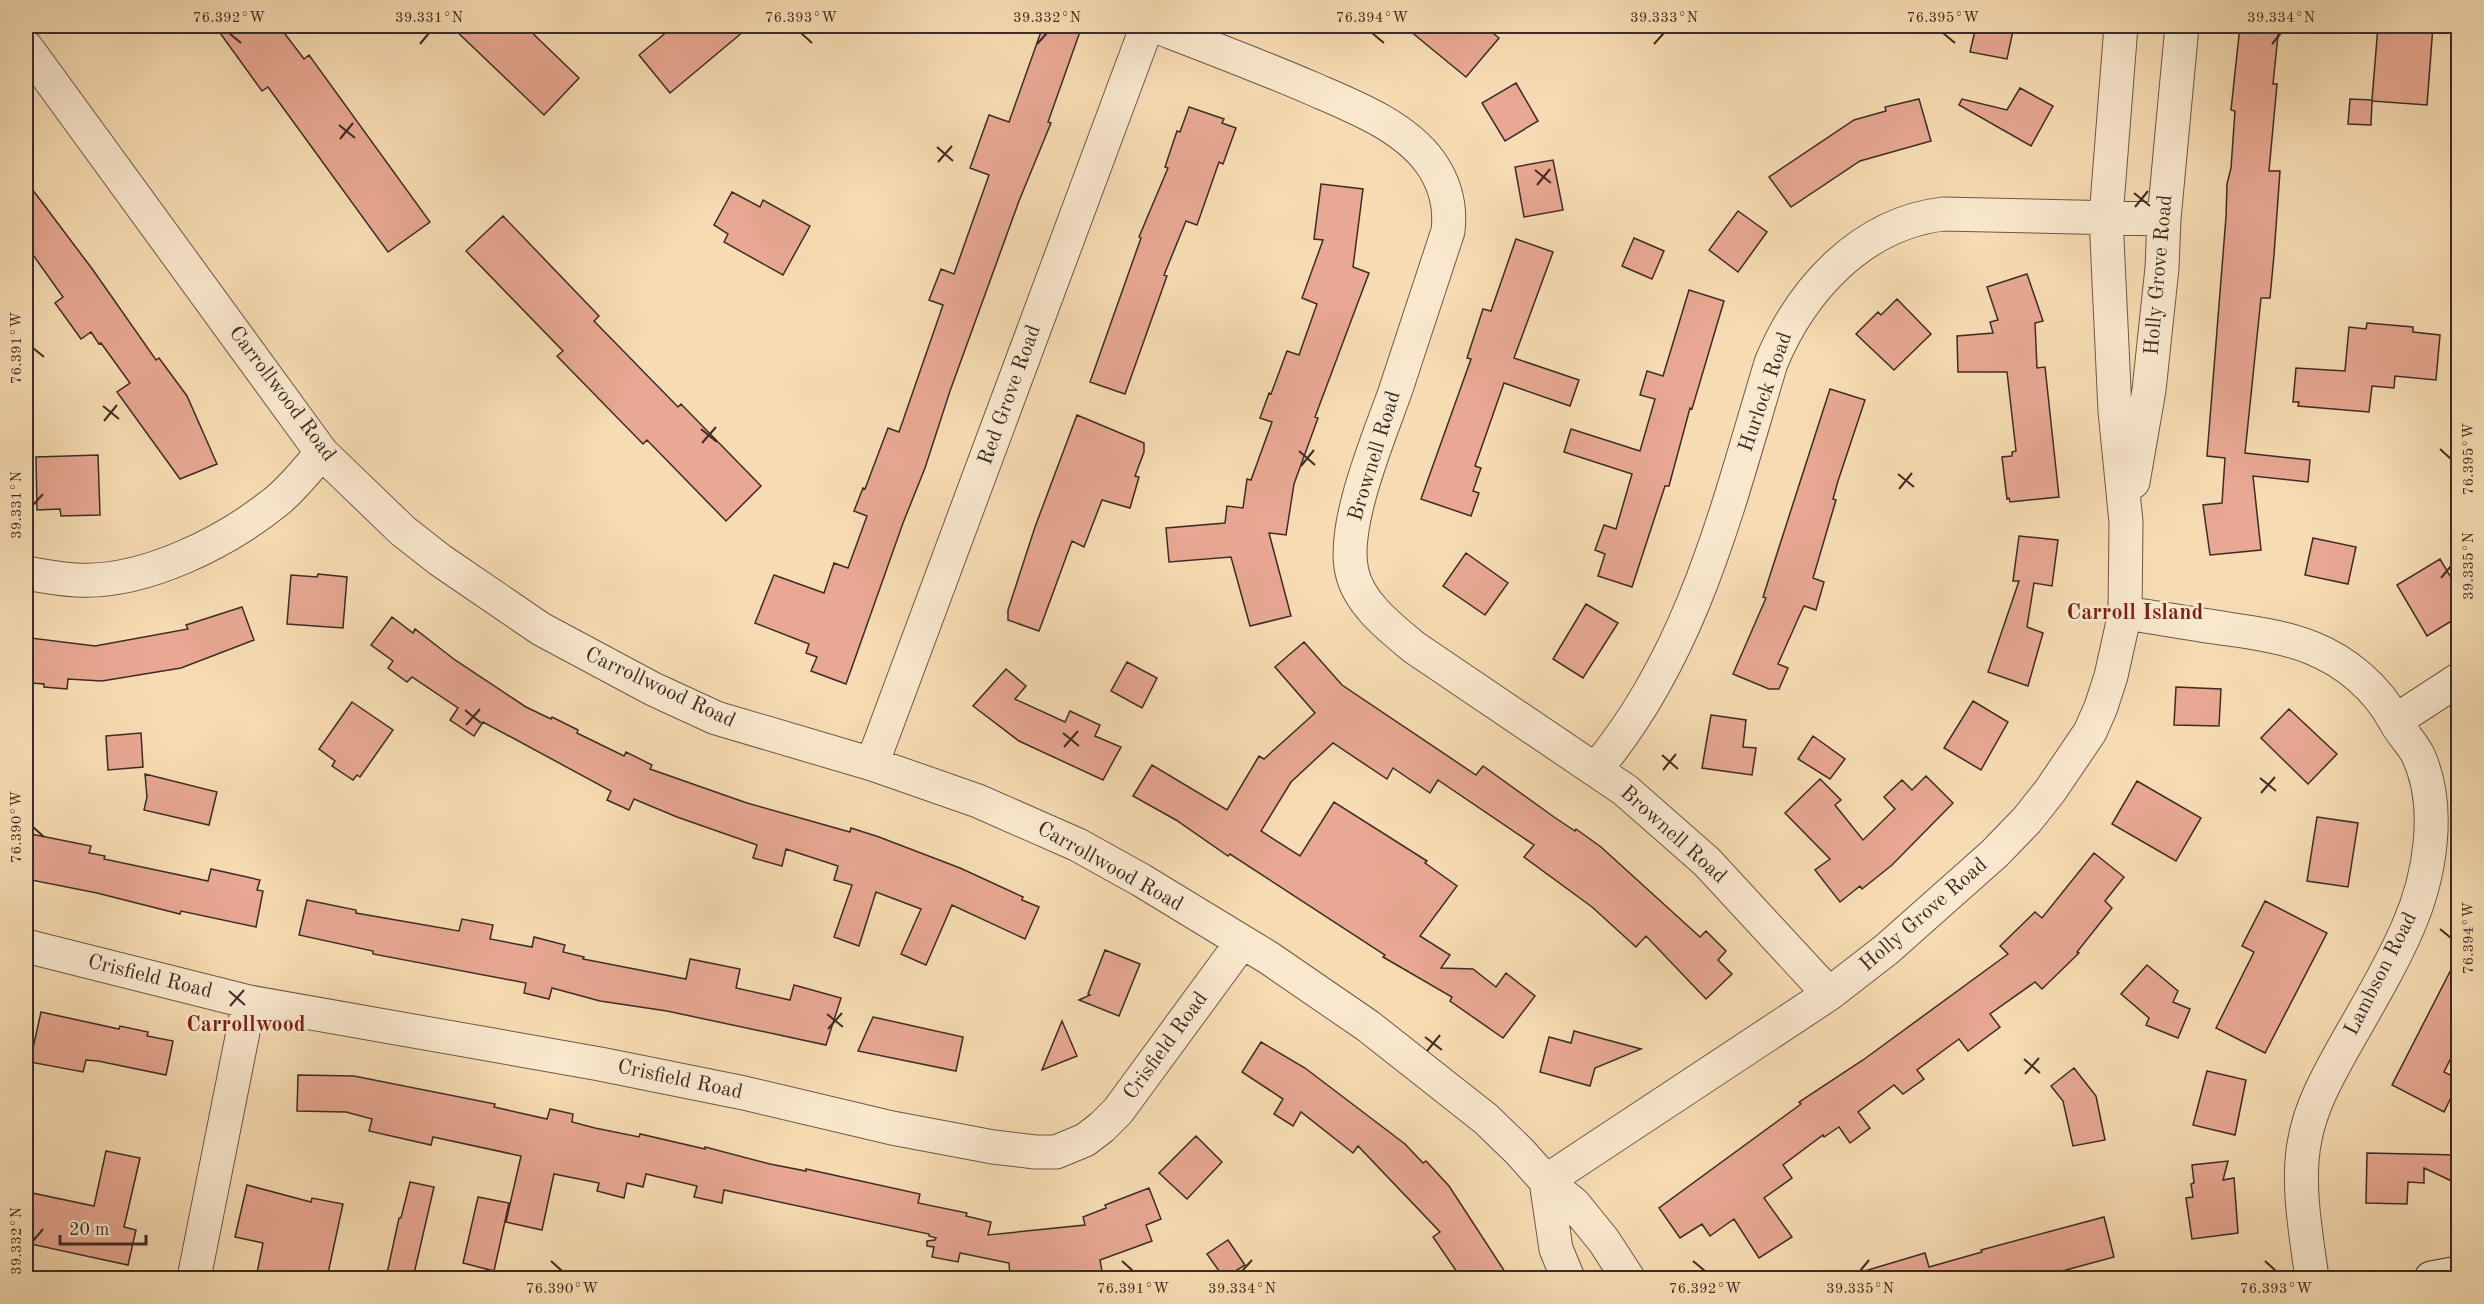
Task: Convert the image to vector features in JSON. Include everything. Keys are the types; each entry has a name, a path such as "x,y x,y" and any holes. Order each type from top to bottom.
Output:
{"street":[{"name":"Red Grove Road","path":"872,764 1147,26"},
{"name":"Brownell Road","path":"1155,26 1260,66 1350,105 1411,142 1429,161 1439,177 1448,203 1448,231 1361,489 1350,541 1349,556 1352,575 1374,610 1415,648 1625,790 1707,862 1829,994"},
{"name":"Holly Grove Road","path":"1546,1181 1829,994 1914,926 1994,854 2027,820 2050,791 2090,732 2101,707 2118,649 2125,613 2126,522 2115,411 2106,217 2121,26"},
{"name":"Holly Grove Road","path":"2126,522 2149,390 2162,268 2164,219 2182,26"},
{"name":"Carrollwood Road","path":"26,47 322,453 413,538 467,579 541,629 653,689 716,718 872,764 978,801 1078,845 1141,880 1315,989 1415,1062 1486,1119 1546,1181 1574,1204 1592,1225 1628,1278"},
{"name":"Hurlock Road","path":"1596,769 1638,713 1673,652 1707,571 1771,363 1792,320 1817,286 1860,246 1911,219 1943,214 2164,219"},
{"path":"26,573 77,580 125,577 180,558 231,534 279,499 322,453"},
{"name":"Lambson Road","path":"2125,613 2261,634 2311,648 2339,660 2389,708 2417,754 2424,773 2430,818 2428,856 2422,888 2409,927 2315,1103 2305,1137 2301,1175 2312,1278"},
{"path":"2395,721 2458,680"},
{"name":"Crisfield Road","path":"26,946 249,1002 600,1064 744,1093 891,1128 993,1147 1056,1152 1085,1140 1118,1111 1242,942"},
{"path":"194,1278 249,1002"},
{"path":"1546,1181 1556,1249 1568,1278"},
{"path":"2431,1278 2458,1273"}],"building":[{"path":"215,26 279,26 304,59 309,55 430,222 388,252 268,87 262,91"},
{"path":"451,26 525,26 579,78 544,115"},
{"path":"674,26 750,26 670,93 639,55"},
{"path":"1043,26 1082,26 1048,122 1051,123 1019,201 846,684 811,671 817,657 806,653 809,644 755,623 774,575 824,593 834,563 848,568 867,516 854,511 863,488 865,489 888,428 899,432 943,305 929,300 941,269 954,274 989,175 970,168 989,115 1009,122"},
{"path":"1404,26 1484,26 1499,38 1466,77"},
{"path":"1976,26 2014,26 2007,59 1970,52"},
{"path":"2240,26 2279,26 2273,84 2277,84 2269,171 2280,171 2274,255 2270,298 2261,298 2245,453 2310,460 2308,482 2253,476 2261,550 2210,555 2203,505 2222,503 2225,458 2207,456 2227,184 2231,168 2235,111 2231,110"},
{"path":"2378,26 2433,26 2427,105 2372,101 2371,125 2348,124 2350,99 2372,100"},
{"path":"1516,83 1538,121 1505,141 1482,103"},
{"path":"2020,88 2053,106 2031,146 1959,105 1962,99 2007,110"},
{"path":"1919,99 1931,141 1860,161 1791,207 1769,177 1854,120 1886,111 1885,107"},
{"path":"1189,107 1224,119 1222,123 1236,128 1223,164 1219,162 1197,225 1186,221 1164,275 1167,276 1125,394 1090,382 1141,238 1139,237 1168,168 1165,167 1177,131 1180,132"},
{"path":"1553,160 1563,210 1524,217 1515,167"},
{"path":"26,181 93,270 156,360 159,358 187,396 217,464 180,479 117,392 130,383 91,332 81,339 55,303 63,297 26,245"},
{"path":"1321,184 1363,189 1353,267 1369,273 1315,417 1318,418 1294,484 1286,535 1269,533 1291,616 1250,626 1231,557 1169,562 1166,528 1225,523 1227,506 1243,508 1247,479 1251,480 1272,422 1260,418 1269,393 1271,394 1287,351 1299,355 1317,304 1302,298 1323,240 1314,239"},
{"path":"732,192 760,207 763,200 810,226 783,275 724,242 728,234 714,225"},
{"path":"1738,211 1767,232 1738,272 1709,250"},
{"path":"503,216 599,316 594,321 678,407 681,404 761,486 726,521 647,440 643,444 557,356 563,351 466,251"},
{"path":"1634,238 1664,251 1652,279 1622,266"},
{"path":"1516,239 1553,252 1514,358 1579,380 1570,406 1504,383 1475,466 1481,468 1473,491 1479,493 1471,516 1421,499 1471,359 1467,358 1483,309 1491,311"},
{"path":"2027,274 2043,321 2035,323 2037,368 2045,367 2059,497 2010,502 2009,498 2007,499 2002,457 2012,456 2012,452 2016,451 2007,372 1958,372 1957,336 1993,333 1990,322 1998,320 1987,287"},
{"path":"1689,290 1724,301 1692,409 1690,408 1669,486 1665,486 1632,587 1598,576 1605,554 1595,550 1604,525 1616,529 1632,474 1564,452 1571,429 1640,451 1655,399 1640,395 1647,371 1663,376"},
{"path":"1897,299 1931,334 1894,370 1856,334 1878,312 1881,315"},
{"path":"2367,323 2413,327 2413,332 2440,335 2436,380 2395,376 2394,388 2372,386 2369,412 2298,406 2299,402 2293,402 2296,368 2345,371 2349,327 2366,329"},
{"path":"1830,389 1865,400 1838,481 1833,499 1836,500 1813,578 1824,582 1816,610 1804,606 1778,664 1788,668 1779,689 1769,689 1733,674 1766,598 1763,597"},
{"path":"1077,415 1144,443 1144,452 1135,476 1139,477 1130,508 1102,500 1084,547 1072,541 1039,631 1008,620 1008,610 1035,527"},
{"path":"98,455 100,515 61,516 60,509 37,510 36,457"},
{"path":"2019,536 2058,540 2052,586 2034,583 2027,627 2043,633 2028,686 1988,672 2019,581 2013,581"},
{"path":"2313,538 2356,547 2348,584 2305,575"},
{"path":"1466,553 1508,583 1485,615 1443,586"},
{"path":"2440,559 2450,576 2458,571 2458,617 2427,636 2397,585"},
{"path":"318,574 347,577 343,628 287,624 291,575 317,577"},
{"path":"1586,604 1618,623 1583,678 1553,659"},
{"path":"242,607 254,640 181,668 102,681 68,679 67,689 44,687 44,684 31,683 31,677 28,676 31,638 95,646 188,629 186,625"},
{"path":"392,617 413,633 415,629 455,660 526,707 578,730 577,733 624,756 626,752 652,765 650,769 747,803 850,832 851,828 879,837 960,868 1023,897 1022,900 1039,907 1025,939 952,905 926,965 901,954 921,909 876,892 859,946 834,937 852,885 834,880 838,866 786,849 782,866 753,858 757,845 634,799 629,810 607,800 611,791 483,722 474,736 450,720 458,708 412,677 407,682 388,668 393,661 371,645"},
{"path":"1304,642 1342,685 1476,775 1483,766 1554,817 1601,847 1700,937 1706,931 1726,951 1718,960 1732,974 1706,999 1646,936 1636,947 1592,907 1524,857 1534,845 1438,780 1430,793 1393,768 1387,779 1333,743 1291,782 1261,831 1300,856 1334,802 1427,861 1425,863 1457,886 1420,936 1450,955 1441,968 1473,969 1496,987 1506,973 1535,996 1503,1038 1450,1001 1452,997 1383,957 1385,955 1230,854 1228,856 1176,820 1133,796 1152,765 1227,810 1259,756 1264,759 1315,713 1275,667"},
{"path":"1127,662 1157,678 1142,708 1111,691"},
{"path":"1006,669 1026,686 1015,699 1065,722 1070,711 1100,725 1095,736 1121,747 1103,780 1019,741 973,706"},
{"path":"2176,687 2221,689 2219,726 2174,725"},
{"path":"1973,701 2008,722 1981,770 1944,748"},
{"path":"352,702 393,730 360,777 357,775 353,780 332,766 335,761 319,749"},
{"path":"2289,709 2337,754 2308,784 2261,738"},
{"path":"1711,715 1746,720 1743,747 1756,748 1752,775 1702,768"},
{"path":"141,733 143,767 108,770 106,736"},
{"path":"1813,736 1845,759 1830,779 1798,759"},
{"path":"145,774 217,792 209,825 144,810 147,797"},
{"path":"1926,776 1953,803 1892,865 1862,889 1860,886 1840,902 1815,870 1830,859 1785,813 1820,779 1841,800 1835,805 1863,840 1895,809 1884,797 1902,780 1912,790"},
{"path":"2137,781 2201,818 2176,861 2112,824"},
{"path":"2317,817 2358,823 2348,887 2307,881"},
{"path":"26,833 91,846 89,853 105,856 104,859 208,881 211,869 260,880 257,890 263,891 256,927 181,911 180,914 97,893 26,879"},
{"path":"2094,853 2124,877 2105,901 2112,908 2077,952 2079,953 2042,989 2035,982 1990,1014 2000,1027 1968,1051 1959,1039 1917,1070 1924,1079 1903,1094 1894,1085 1858,1112 1870,1128 1850,1143 1839,1127 1824,1137 1823,1135 1783,1165 1792,1178 1764,1198 1792,1237 1759,1258 1734,1219 1710,1236 1702,1224 1680,1238 1659,1208 1801,1104 1799,1102 1863,1060 2008,954 2000,946 2035,912 2042,918"},
{"path":"307,900 356,910 356,913 459,931 462,919 493,925 490,939 532,947 534,937 565,945 563,952 584,957 583,959 686,979 690,959 740,969 736,988 790,1000 794,985 841,998 826,1045 667,1011 600,1001 552,988 549,999 524,993 526,983 373,954 373,951 299,935"},
{"path":"2265,901 2327,933 2265,1053 2216,1028 2254,952 2242,946"},
{"path":"1105,950 1140,964 1119,1016 1079,1000 1090,995 1088,994"},
{"path":"2458,956 2458,1044 2444,1072 2458,1079 2458,1083 2444,1112 2392,1085"},
{"path":"2147,965 2178,991 2173,1002 2190,1009 2178,1038 2146,1025 2149,1018 2121,994"},
{"path":"41,1012 119,1029 120,1026 148,1032 147,1036 173,1041 166,1075 98,1061 86,1060 83,1072 30,1062"},
{"path":"873,1017 963,1037 956,1071 858,1051"},
{"path":"1062,1021 1077,1056 1042,1070"},
{"path":"1574,1031 1641,1049 1595,1068 1590,1086 1540,1072 1549,1037 1571,1043"},
{"path":"1261,1042 1305,1068 1405,1144 1423,1163 1426,1161 1449,1186 1509,1278 1461,1278 1433,1237 1440,1232 1358,1146 1353,1153 1301,1112 1293,1126 1274,1114 1283,1099 1242,1072"},
{"path":"2074,1068 2096,1096 2105,1140 2073,1146 2063,1101 2051,1086"},
{"path":"2207,1071 2246,1080 2235,1135 2193,1125"},
{"path":"298,1075 354,1076 495,1104 494,1107 547,1119 550,1109 573,1114 572,1122 595,1128 639,1137 640,1134 705,1149 705,1147 770,1164 806,1171 806,1169 920,1194 918,1203 967,1213 966,1216 991,1222 988,1235 1085,1225 1083,1217 1106,1208 1105,1205 1149,1188 1161,1219 1146,1225 1152,1241 1100,1260 1102,1271 1024,1278 1010,1278 1009,1263 960,1253 958,1262 932,1257 934,1247 927,1246 927,1241 936,1238 929,1234 724,1190 722,1203 694,1197 697,1186 646,1174 643,1187 627,1183 624,1198 597,1191 599,1183 554,1174 542,1230 506,1222 521,1156 433,1137 431,1145 369,1131 372,1119 346,1112 297,1111"},
{"path":"1196,1136 1222,1162 1187,1199 1159,1173"},
{"path":"106,1151 140,1158 124,1227 136,1230 128,1265 26,1243 26,1196 31,1197 32,1193 94,1206"},
{"path":"2367,1153 2458,1155 2458,1184 2424,1168 2424,1183 2408,1182 2407,1204 2366,1203"},
{"path":"2228,1161 2223,1180 2234,1178 2238,1233 2192,1239 2186,1198 2193,1197 2192,1165"},
{"path":"410,1182 434,1187 413,1278 386,1278 399,1218 401,1218"},
{"path":"247,1185 311,1202 312,1198 343,1204 327,1278 256,1278 263,1243 235,1237"},
{"path":"478,1197 509,1203 494,1271 463,1263"},
{"path":"2104,1217 2114,1257 2066,1270 2031,1278 1859,1278 1858,1273 1925,1253 1929,1267 1982,1252 1981,1250"},
{"path":"1228,1240 1245,1265 1224,1278 1207,1254"}],"district":[{"name":"Carroll Island","path":"2135,613"},
{"name":"Carrollwood","path":"246,1025"}]}
